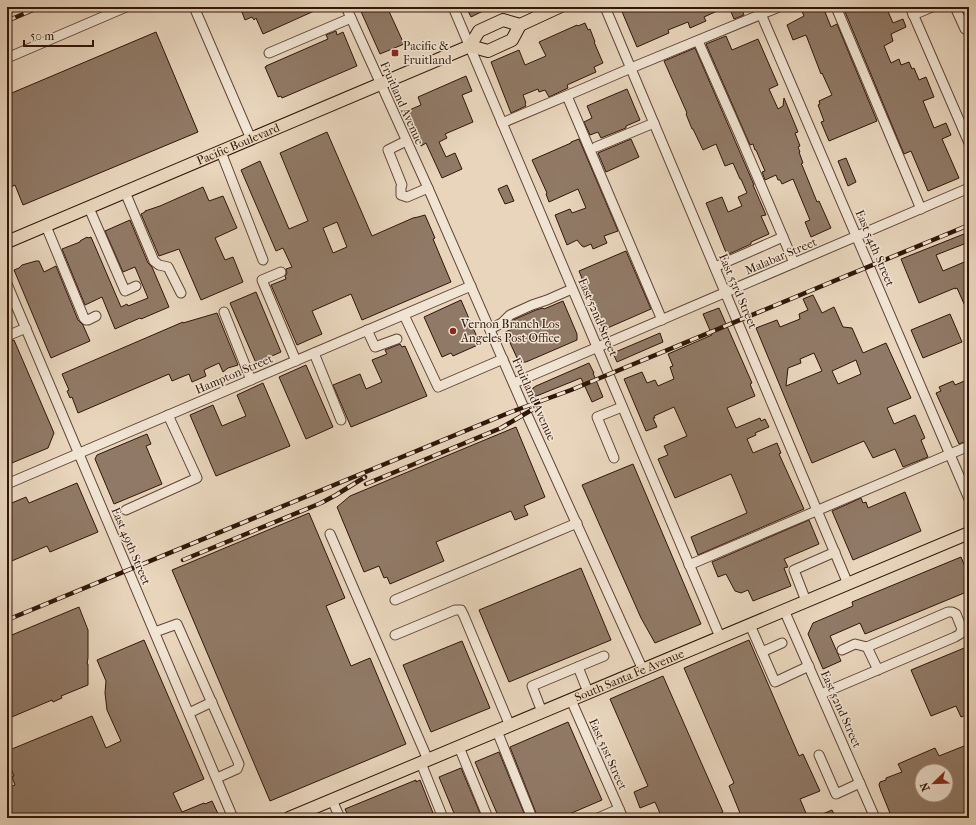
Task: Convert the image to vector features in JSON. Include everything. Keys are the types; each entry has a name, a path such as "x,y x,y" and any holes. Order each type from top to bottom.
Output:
{"main road":[{"path":"520,24 512,40 488,51 470,46 479,31 503,20 520,24 559,7"},
{"name":"Pacific Boulevard","path":"7,242 470,46"},
{"name":"South Santa Fe Avenue","path":"289,818 969,533"}],"street":[{"path":"7,58 126,7"},
{"path":"194,7 251,139"},
{"name":"Fruitland Avenue","path":"346,7 643,670"},
{"name":"East 52nd Street","path":"453,7 720,637"},
{"name":"East 53rd Street","path":"605,7 848,584"},
{"path":"502,123 698,41 760,11 779,7"},
{"path":"836,7 921,209"},
{"path":"932,7 912,11 969,143"},
{"path":"955,7 965,29"},
{"name":"East 54th Street","path":"760,11 969,499"},
{"path":"269,53 351,18"},
{"path":"698,41 794,263"},
{"path":"567,96 662,320"},
{"path":"596,147 654,123"},
{"path":"406,141 388,150 402,185 401,195 407,197 428,188"},
{"path":"220,152 263,260"},
{"name":"Malabar Street","path":"514,383 969,188"},
{"path":"125,192 154,261 168,267 181,293"},
{"path":"89,208 125,291 136,286"},
{"path":"46,226 84,318 88,320 96,316"},
{"path":"715,267 783,237"},
{"path":"281,272 262,280 296,361"},
{"name":"East 49th Street","path":"7,284 233,818"},
{"name":"Hampton Street","path":"7,484 471,286"},
{"path":"490,329 502,323 510,315 572,289"},
{"path":"224,312 251,380"},
{"path":"404,315 438,387 503,359"},
{"path":"7,336 26,328"},
{"path":"367,330 375,347 397,339"},
{"path":"314,353 341,420"},
{"path":"614,458 597,417 622,407"},
{"path":"126,510 197,478 168,415"},
{"path":"689,565 969,446"},
{"path":"395,600 577,523"},
{"path":"330,534 424,761 443,818"},
{"path":"806,601 794,570 835,552"},
{"path":"395,635 455,610 461,610 510,726"},
{"name":"East 52nd Street","path":"784,610 875,818"},
{"path":"820,694 955,638 960,634 962,629 956,614 948,612 867,647 855,644 842,650"},
{"path":"155,632 177,624 239,764 237,769 217,778"},
{"path":"750,625 774,682 809,666"},
{"path":"762,652 782,643"},
{"path":"867,647 878,670"},
{"path":"542,712 532,686 604,656"},
{"path":"578,667 588,692"},
{"name":"East 51st Street","path":"571,700 622,818"},
{"path":"189,713 212,702"},
{"path":"497,731 532,818"},
{"path":"459,747 488,818"},
{"path":"819,755 836,794 860,783"},
{"path":"332,800 340,818"},
{"path":"598,818 619,809"}],"building":[{"path":"240,7 323,7 263,34 256,18 254,20 252,17 245,20"},
{"path":"359,7 387,7 404,44 380,54"},
{"path":"466,7 491,7 471,17"},
{"path":"620,7 726,7 704,17 706,21 690,28 688,22 668,30 669,33 637,47"},
{"path":"729,7 741,7 744,15 734,19"},
{"path":"800,7 823,7 831,27 837,24 877,121 829,141 821,122 824,121 818,105 820,104 819,101 832,95 822,73 821,74 806,35 793,40 787,25 804,16"},
{"path":"843,7 886,7 893,23 903,19 906,27 891,34 893,41 884,46 891,63 899,59 901,65 909,62 912,69 914,68 919,80 926,77 934,97 923,101 934,128 946,123 951,135 942,139 959,178 928,191 911,151 904,154"},
{"path":"585,23 588,30 590,29 603,63 594,67 596,72 567,85 568,88 549,97 545,90 539,92 538,89 523,95 526,106 511,113 491,62 519,50 525,65 546,56 539,42 577,25 578,26"},
{"path":"336,31 337,35 343,32 357,66 282,98 281,96 278,97 265,67 328,39 326,35"},
{"path":"156,32 198,132 23,205 15,185 7,189 7,95"},
{"path":"726,36 732,50 758,39 778,85 769,89 778,109 783,106 784,98 798,132 795,133 800,146 798,147 803,163 801,164 817,202 819,201 831,228 811,237 805,222 810,220 793,179 782,184 776,175 765,180 762,172 765,171 756,150 753,144 750,145 706,44"},
{"path":"695,48 766,215 761,216 769,234 727,255 706,203 722,197 728,212 742,206 738,197 747,193 733,163 725,166 716,144 703,150 692,129 686,114 687,113 664,61"},
{"path":"466,76 472,91 462,95 473,122 445,134 447,138 439,142 446,157 455,153 462,169 442,178 426,143 421,146 407,111 421,105 418,97"},
{"path":"627,89 640,120 626,126 626,128 601,138 598,132 590,135 584,122 592,118 587,106"},
{"path":"327,132 372,236 413,218 425,215 435,238 433,239 451,282 362,320 351,294 312,311 322,334 297,345 271,285 286,279 286,269 292,267 283,248 276,251 241,170 260,161 289,229 308,221 280,153","holes":["337,222 347,247 333,253 323,228"]},
{"path":"579,139 618,231 604,236 607,243 593,249 591,244 584,247 577,240 567,245 555,215 570,209 572,213 586,208 578,189 549,202 547,193 532,160"},
{"path":"631,139 639,157 606,172 598,153"},
{"path":"846,158 856,182 848,186 838,161"},
{"path":"507,185 514,201 505,204 498,189"},
{"path":"203,187 209,201 223,196 237,228 215,238 225,260 233,257 243,282 201,300 179,249 159,256 141,214"},
{"path":"130,220 169,307 115,329 102,297 85,305 62,249 80,242 87,237 91,237 121,307 127,304 128,306 148,298 135,267 123,272 105,231"},
{"path":"969,232 969,242 936,255 943,271 969,260 969,315 957,288 919,303 901,259"},
{"path":"626,251 651,309 603,330 579,271"},
{"path":"39,261 44,272 56,266 78,320 83,325 90,341 51,358 14,270 22,265"},
{"path":"256,292 281,352 256,363 230,303"},
{"path":"813,295 822,313 834,307 843,327 852,328 863,353 886,343 911,398 887,408 894,424 915,415 925,438 921,440 928,457 903,467 895,449 873,458 864,441 812,463 756,328 777,320 780,327 800,319 799,314 808,310 803,299","holes":["814,353 822,371 786,386 788,368 801,363 800,359","856,360 861,374 838,384 832,371"]},
{"path":"461,300 480,344 453,356 451,353 442,357 424,317"},
{"path":"563,301 577,334 577,340 526,362 518,360 505,332 515,328 512,322 513,320"},
{"path":"719,308 752,383 750,384 755,396 727,408 736,428 760,418 761,421 765,419 769,427 755,433 756,435 747,439 753,453 777,443 781,453 779,454 804,509 698,555 691,537 747,513 739,493 731,474 675,498 658,459 668,455 664,446 687,436 674,407 654,416 655,418 653,418 657,427 646,431 624,379 642,372 647,383 655,380 658,386 674,379 670,367 673,366 668,354 712,335 703,314"},
{"path":"217,313 238,365 228,368 223,372 219,363 204,370 206,376 192,382 189,374 172,381 169,374 78,413 72,397 70,398 67,391 69,390 62,374 183,322"},
{"path":"950,314 962,342 923,358 911,330"},
{"path":"660,333 663,342 617,362 613,353"},
{"path":"14,340 54,433 48,448 7,465 7,342"},
{"path":"400,344 402,347 405,346 427,396 351,427 333,385 360,374 366,389 382,382 372,360 387,354 385,350"},
{"path":"589,363 603,397 592,402 581,378 534,397 532,391 536,386"},
{"path":"306,365 333,427 306,439 279,377"},
{"path":"969,379 969,429 966,430 969,440 959,444 936,393 941,391 939,387 953,381 955,385"},
{"path":"263,383 290,446 216,476 190,415 213,405 222,426 246,416 237,395"},
{"path":"516,427 545,497 524,506 528,515 515,520 511,511 436,542 444,561 390,584 387,577 384,578 379,566 364,572 337,507 350,496"},
{"path":"147,434 151,444 146,446 162,484 114,504 95,459 97,455"},
{"path":"633,464 701,624 655,643 641,618 582,485"},
{"path":"77,483 98,532 50,552 47,546 7,563 7,505 26,497 29,503"},
{"path":"905,492 921,531 853,560 832,511 861,498 863,503 866,502 868,508"},
{"path":"309,513 345,598 326,606 351,666 370,658 406,744 270,801 172,570"},
{"path":"809,520 819,544 784,559 788,567 784,568 791,586 753,601 748,590 741,593 735,591 726,574 718,577 712,562"},
{"path":"961,557 969,576 969,591 865,634 860,623 830,636 841,661 823,669 808,634 813,623 853,606 852,602"},
{"path":"581,568 611,640 509,682 479,610"},
{"path":"79,607 88,630 88,685 61,696 62,698 53,702 52,700 7,719 7,637"},
{"path":"144,640 204,779 173,793 182,812 212,801 220,818 7,818 7,788 15,785 12,777 14,776 7,759 7,751 92,716 106,748 121,741 107,710 105,693 106,681 97,660"},
{"path":"749,640 799,756 803,754 820,791 800,799 808,818 742,818 729,786 734,783 684,668"},
{"path":"462,641 490,708 431,732 403,665"},
{"path":"969,646 969,714 961,717 956,706 931,716 911,670"},
{"path":"663,676 723,812 709,818 662,818 655,802 640,808 634,792 648,786 610,699"},
{"path":"568,722 602,800 560,818 538,818 510,747"},
{"path":"969,744 969,818 892,818 879,785 880,782 902,772 898,764 935,748 939,756"},
{"path":"499,752 526,818 499,818 475,762"},
{"path":"461,768 482,818 456,818 439,777"},
{"path":"416,780 416,782 420,780 435,818 349,818 345,809"},
{"path":"832,810 836,818 813,818"}],"railway":[{"path":"7,14 17,7"},
{"path":"7,21 40,7"},
{"path":"7,620 511,412 571,390 969,225"},
{"path":"366,484 501,428 535,408"},
{"path":"183,560 321,503 365,477"}],"place":[{"name":"Pacific & Fruitland","path":"395,53"},
{"name":"Vernon Branch Los Angeles Post Office","path":"453,331"}]}
